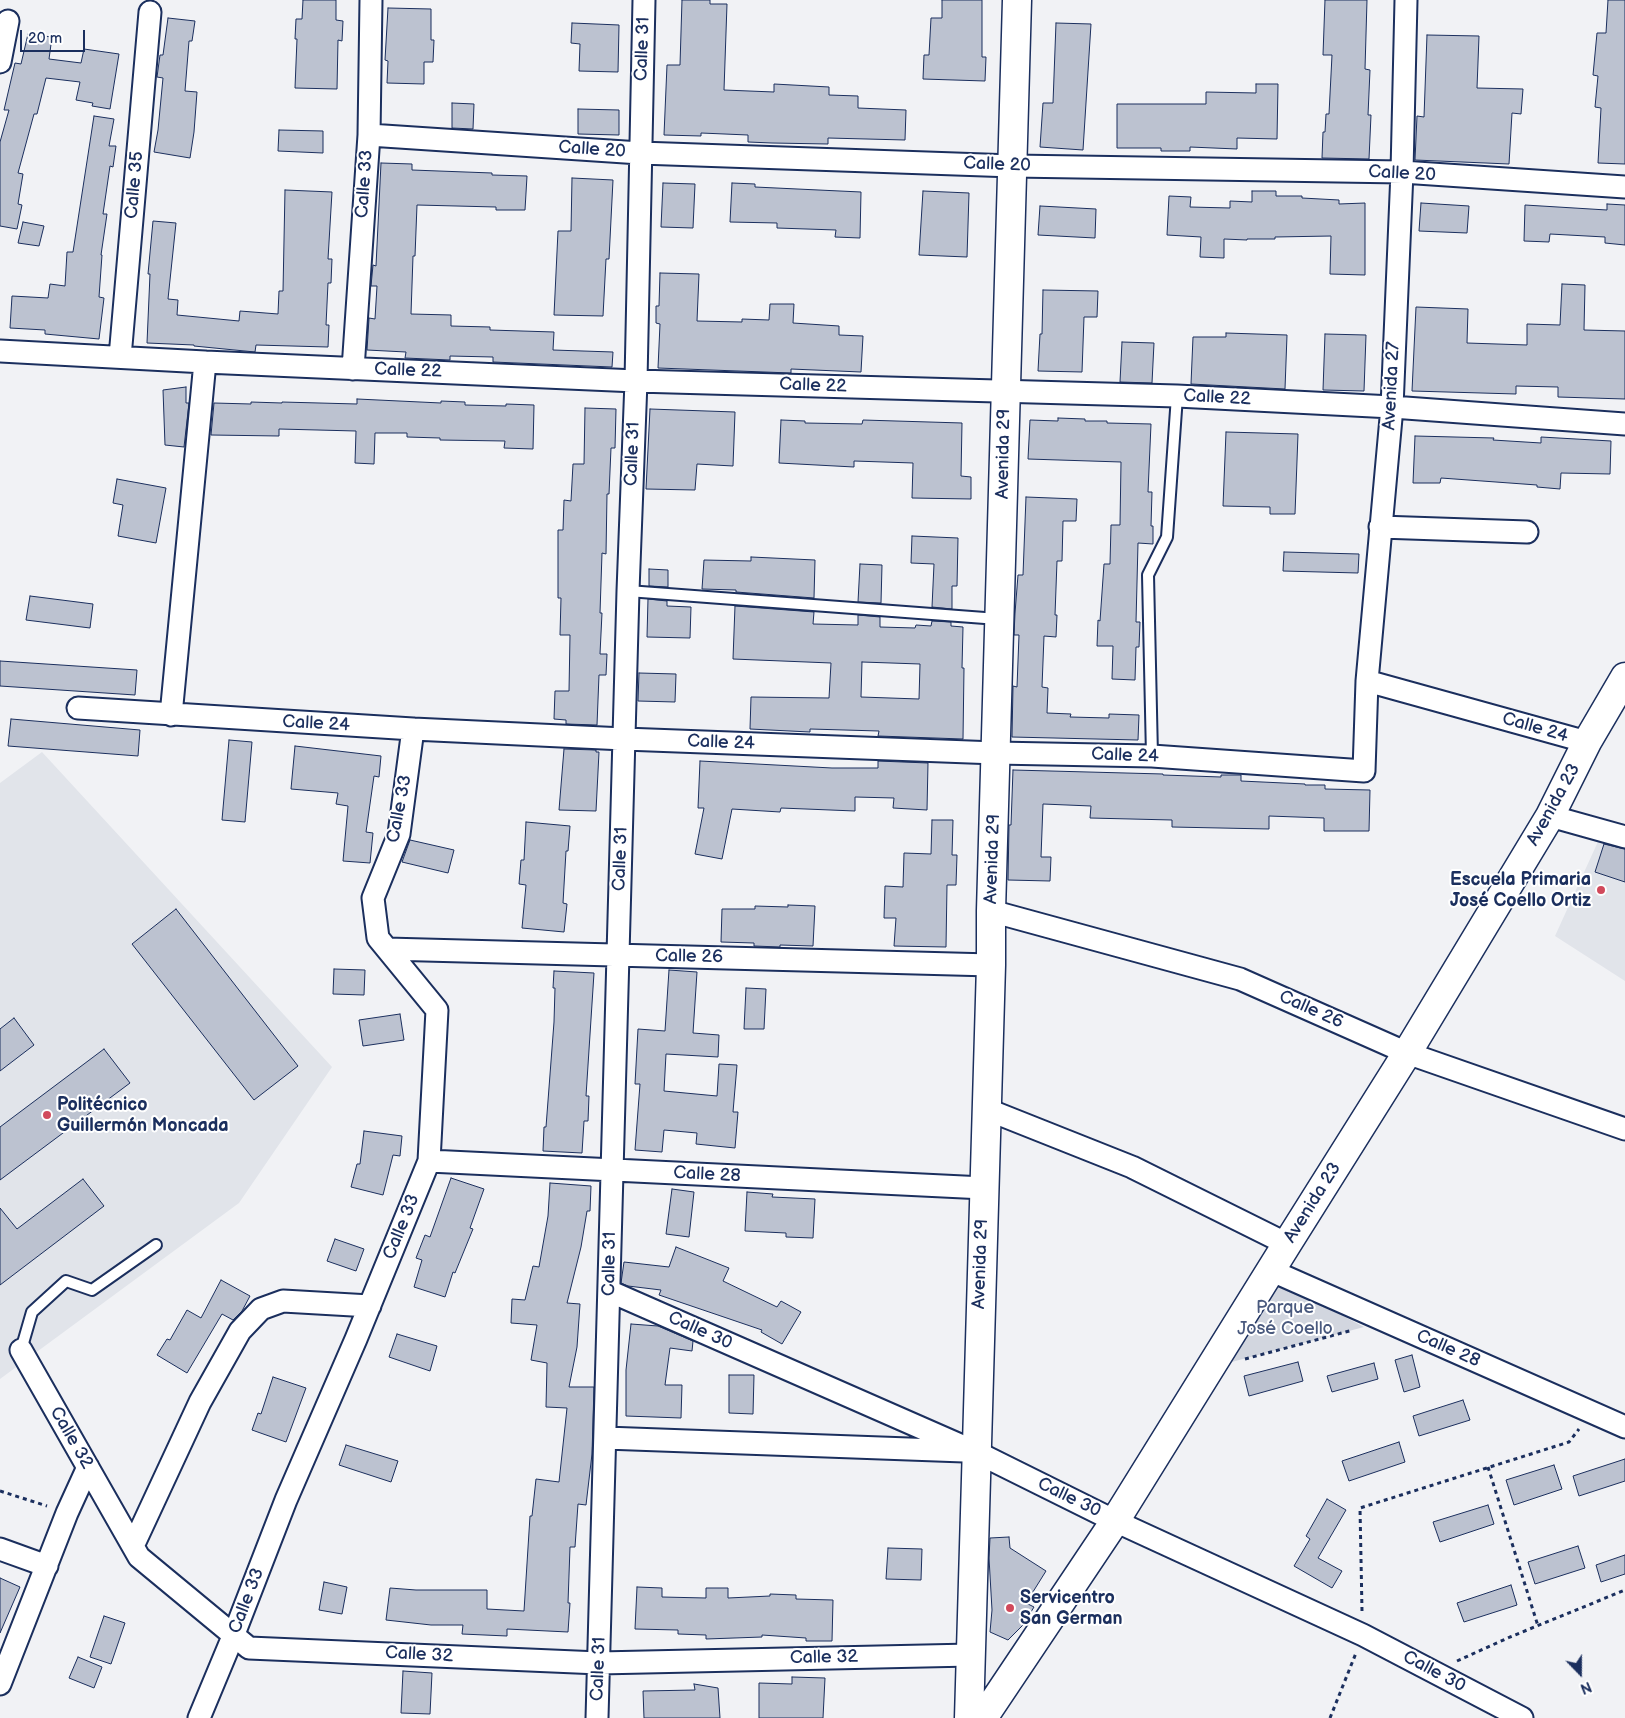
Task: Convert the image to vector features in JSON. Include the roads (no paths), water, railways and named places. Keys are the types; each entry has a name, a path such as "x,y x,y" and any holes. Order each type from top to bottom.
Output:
{"street":[{"name":"Calle 33","path":"353,368 369,135 370,0"},
{"name":"Calle 31","path":"597,1718 628,591 636,381 644,0"},
{"name":"Avenida 29","path":"969,1718 1017,0"},
{"name":"Avenida 27","path":"1364,772 1367,681 1392,407 1402,172 1406,0"},
{"name":"Calle 35","path":"120,357 150,12"},
{"path":"0,62 8,21"},
{"name":"Calle 20","path":"369,135 640,153 1013,166 1402,172 1625,187"},
{"name":"Calle 22","path":"0,351 636,381 1177,396 1392,407 1625,424"},
{"path":"171,715 205,362"},
{"path":"1380,527 1528,532"},
{"name":"Avenida 23","path":"982,1718 1115,1521 1407,1053 1550,816 1587,742 1625,677"},
{"name":"Calle 24","path":"1367,681 1587,742"},
{"name":"Calle 24","path":"78,708 413,729 624,739 996,753 1152,756 1364,772"},
{"name":"Calle 33","path":"199,1718 286,1500 370,1306 429,1161 437,1010 378,938 373,898 399,834 413,729"},
{"path":"1550,816 1625,837"},
{"name":"Calle 26","path":"991,911 1240,979 1407,1053 1625,1129"},
{"name":"Calle 26","path":"387,949 991,965"},
{"path":"986,1109 1132,1167 1287,1244"},
{"name":"Calle 28","path":"429,1161 984,1188"},
{"name":"Calle 28","path":"1270,1270 1625,1427"},
{"name":"Calle 30","path":"609,1291 976,1452 1115,1521 1363,1635 1522,1718"},
{"path":"133,1546 200,1402 245,1325 261,1309 283,1301 370,1306"},
{"name":"Calle 32","path":"21,1350 139,1558 249,1648 599,1663 971,1655"},
{"path":"605,1438 976,1452"},
{"path":"0,1684 67,1513 88,1467"},
{"path":"0,1549 47,1566"}],"lane":[{"path":"1152,756 1148,575 1167,537 1177,396"},
{"path":"628,591 1000,619"},
{"path":"21,1350 32,1312 66,1281 92,1290 156,1245"}],"place":[{"name":"Escuela Primaria José Coello Ortiz","path":"1601,890"},
{"name":"Politécnico Guillermón Moncada","path":"47,1115"},
{"name":"Servicentro San German","path":"1010,1608"}],"park label":[{"name":"Parque José Coello","path":"1285,1318"}]}
